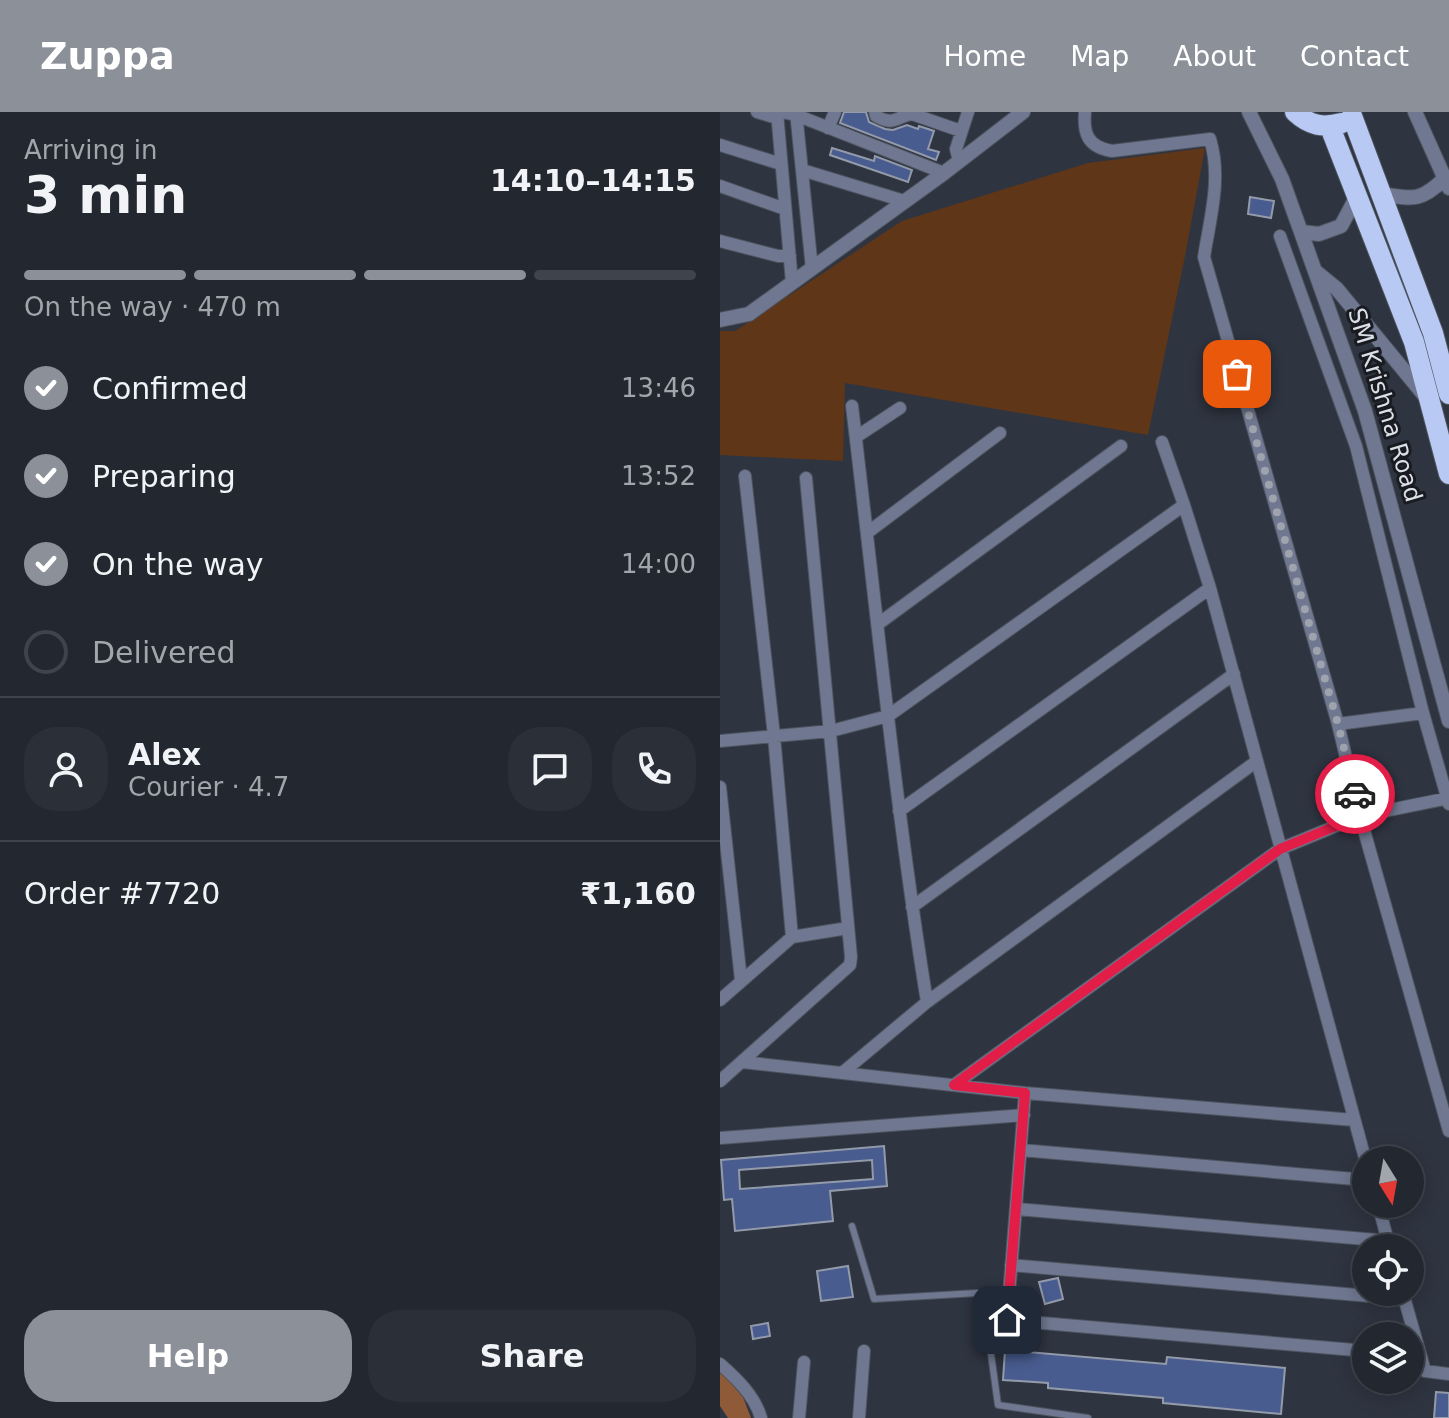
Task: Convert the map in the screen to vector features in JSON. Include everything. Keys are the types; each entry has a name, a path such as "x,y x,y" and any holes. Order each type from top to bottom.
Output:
{"highway":[{"path":"1295,112 1304,121 1330,127 1354,114"},
{"name":"SM Krishna Road","path":"1354,114 1433,333 1449,474"},
{"name":"SM Krishna Road","path":"1330,127 1414,342 1440,398"}],"street":[{"path":"757,112 796,114 944,173"},
{"path":"828,128 835,112"},
{"path":"875,112 876,116 886,121 896,121 912,114 961,131"},
{"path":"959,161 956,149 968,112"},
{"path":"720,320 749,314 1023,112"},
{"path":"1085,112 1086,135 1101,149 1112,151 1210,139 1215,155 1215,188 1204,257 1338,724 1360,816 1449,1131"},
{"name":"SM Krishna Road","path":"1249,112 1282,179 1365,411 1449,721"},
{"path":"1382,194 1408,198 1422,196 1447,183 1415,112"},
{"path":"779,114 792,283"},
{"path":"796,114 812,269"},
{"path":"720,145 781,164"},
{"path":"802,170 904,201"},
{"path":"720,186 785,209"},
{"path":"1301,232 1319,234 1341,226 1357,196"},
{"path":"954,1085 1280,849 1360,816 1448,800 1356,446 1280,236"},
{"path":"720,241 778,256 790,256"},
{"path":"1315,271 1337,289 1440,398"},
{"path":"852,406 899,811 927,1002"},
{"path":"856,437 900,408"},
{"path":"867,533 1000,433"},
{"path":"1162,442 1210,588 1361,1146"},
{"path":"878,624 1121,446"},
{"path":"745,476 774,736 792,937"},
{"path":"720,1081 850,965 851,945 806,478"},
{"path":"720,741 831,731 888,716 1184,505"},
{"path":"899,811 1210,588"},
{"path":"912,907 1234,674"},
{"path":"1338,724 1423,713"},
{"path":"842,1073 927,1002 1257,761"},
{"path":"720,787 741,980"},
{"path":"720,1000 792,937 848,928"},
{"path":"742,1062 1025,1093 1354,1120"},
{"path":"1025,1093 1007,1320 1352,1350"},
{"path":"720,1138 1024,1115"},
{"path":"1021,1150 1352,1179"},
{"path":"1017,1209 1352,1241"},
{"path":"1011,1265 1352,1291"},
{"path":"859,1418 864,1351"},
{"path":"799,1418 804,1362"},
{"path":"720,1364 738,1380 761,1418"},
{"path":"1424,1370 1449,1374"}],"lane":[{"path":"852,1226 874,1299 977,1293 983,1296 998,1405 1088,1418"}],"shaded area":[{"path":"1205,148 1148,435 845,383 843,461 720,455 720,331 735,331 902,221 1088,163"},
{"path":"720,1370 743,1397 751,1418 728,1418 720,1406"}],"building":[{"path":"844,112 866,112 869,122 885,129 893,130 907,125 934,131 928,149 939,152 936,160 840,123"},
{"path":"832,148 874,161 875,156 912,170 908,182 830,155"},
{"path":"1250,197 1274,201 1271,218 1248,214"},
{"path":"884,1146 887,1186 830,1191 833,1221 735,1231 732,1199 724,1200 721,1160","holes":["872,1160 873,1179 740,1189 739,1170"]},
{"path":"848,1266 853,1297 821,1301 817,1271"},
{"path":"1058,1278 1063,1299 1045,1304 1039,1282"},
{"path":"768,1323 770,1336 753,1339 751,1326"},
{"path":"1005,1350 1166,1364 1167,1357 1285,1368 1281,1414 1163,1403 1163,1398 1048,1388 1048,1383 1003,1380"},
{"path":"1436,1392 1449,1393 1449,1418 1434,1418"}],"way so far":[{"path":"1237,374 1338,724 1355,794"}],"route":[{"path":"1007,1320 1025,1093 954,1085 1280,849 1360,816 1355,794"}]}
